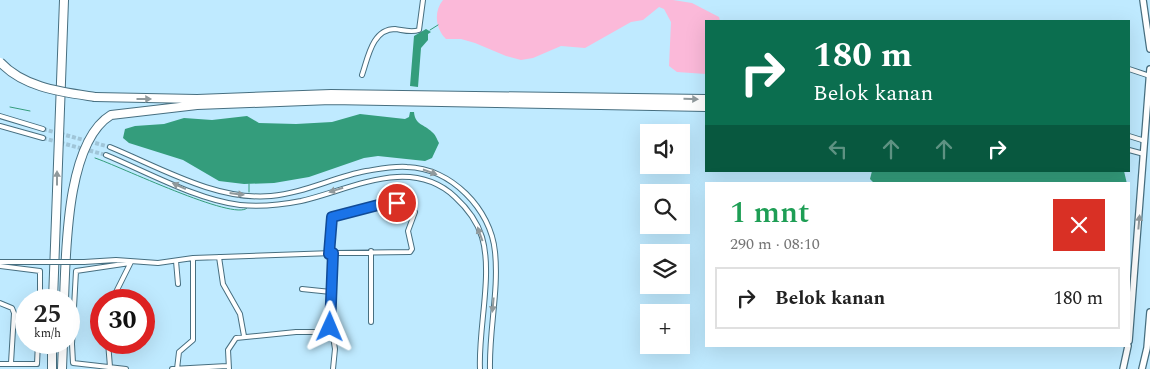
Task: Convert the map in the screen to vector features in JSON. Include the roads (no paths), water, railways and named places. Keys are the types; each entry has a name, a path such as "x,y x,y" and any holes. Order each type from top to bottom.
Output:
{"highway":[{"path":"53,289 64,0"},
{"path":"0,62 17,77 28,82 49,89 95,97 179,99 331,94 705,99"},
{"path":"64,289 67,228 78,171 86,144 101,121 111,115 197,105 331,100 705,107"},
{"path":"52,354 52,369"},
{"path":"62,354 62,369"}],"main road":[{"path":"1143,0 1150,49"},
{"path":"1130,330 1148,141 1150,69"},
{"path":"1142,369 1147,348 1150,312"},
{"path":"1122,369 1128,347"}],"street":[{"path":"362,74 372,46 381,34 388,30 419,30 423,0"},
{"path":"1130,69 1150,76"},
{"path":"0,116 43,129"},
{"path":"0,126 43,138"},
{"path":"1130,136 1148,141"},
{"path":"110,147 204,187 235,194 270,196 299,191 362,172 382,169 408,167 440,175 473,200 483,214 495,250 490,369"},
{"path":"1130,150 1147,154"},
{"path":"106,155 202,196 239,205 270,206 302,201 364,181 407,176 435,184 451,193 474,218 482,236 486,268 480,369"},
{"path":"382,169 383,178"},
{"path":"0,262 158,263 193,258 219,258 331,253 371,251 412,251 408,231 415,216 412,209 397,203 386,203 334,215 331,220 331,253 331,324 336,349 333,369"},
{"path":"371,251 371,322"},
{"path":"177,369 179,352 193,340 193,258"},
{"path":"219,258 223,284 240,314 244,336"},
{"path":"176,261 178,284"},
{"path":"118,289 131,262"},
{"path":"126,369 73,363 75,272 131,262"},
{"path":"0,266 40,270 40,289"},
{"path":"302,289 331,292"},
{"path":"0,303 12,308 14,312 8,369"},
{"path":"172,369 228,367 230,345 236,338 323,332 329,329 331,324"},
{"path":"0,364 37,364 37,354"},
{"path":"109,354 110,367"}],"waterway":[{"path":"430,30 438,25"},
{"path":"10,107 30,111"},
{"path":"95,158 199,200 238,210 247,208"},
{"path":"249,184 249,192"}],"tunnel":[{"path":"43,129 110,147"},
{"path":"43,138 106,155"}]}
